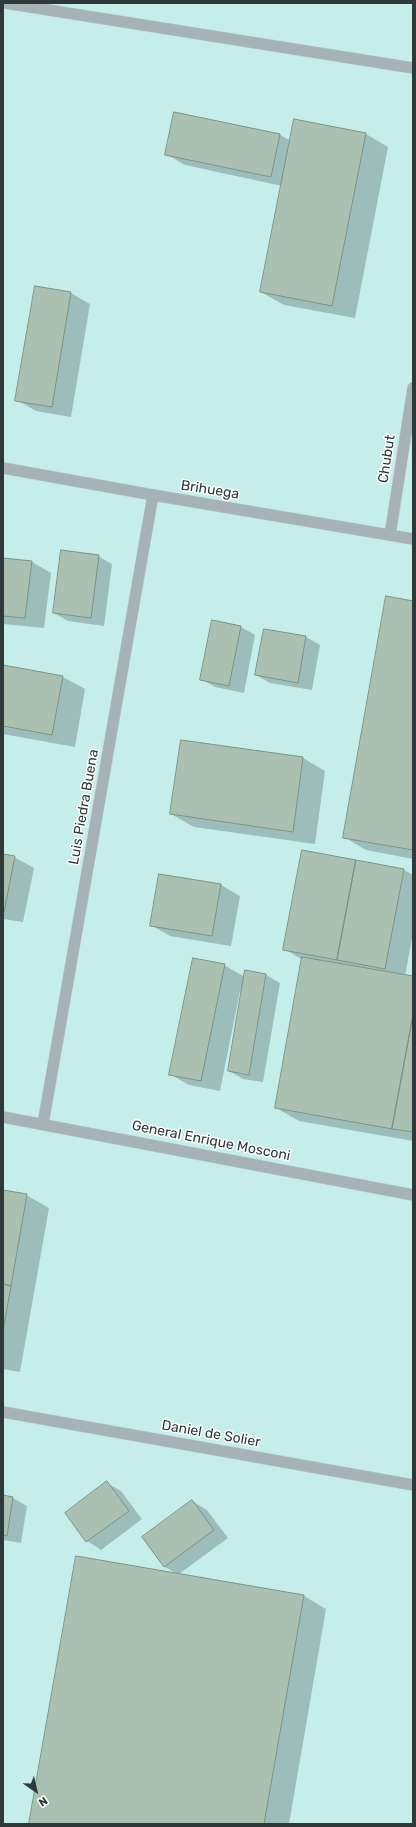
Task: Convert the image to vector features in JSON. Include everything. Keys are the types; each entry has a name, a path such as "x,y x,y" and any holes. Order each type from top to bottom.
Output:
{"street":[{"path":"5,3 413,68"},
{"name":"Chubut","path":"390,535 413,388"},
{"name":"Brihuega","path":"3,468 413,539"},
{"name":"Luis Piedra Buena","path":"43,1124 153,495"},
{"name":"General Enrique Mosconi","path":"3,1116 413,1195"},
{"name":"Daniel de Solier","path":"3,1412 413,1485"}],"shaded area":[{"path":"3,3 413,3 413,1824 3,1824"}],"building":[{"path":"174,112 280,134 271,177 165,155"},
{"path":"294,119 366,133 332,306 260,292"},
{"path":"35,286 71,292 52,407 15,401"},
{"path":"61,550 99,555 91,618 53,613"},
{"path":"3,558 32,561 25,618 3,616"},
{"path":"386,596 413,601 413,850 343,838"},
{"path":"212,620 241,626 229,686 200,680"},
{"path":"264,629 306,636 298,683 255,675"},
{"path":"3,665 63,676 52,735 3,726"},
{"path":"181,740 303,757 293,832 170,814"},
{"path":"302,850 356,860 337,960 283,950"},
{"path":"3,854 15,856 4,912 3,912"},
{"path":"356,860 404,869 385,969 337,960"},
{"path":"159,874 221,884 212,936 150,926"},
{"path":"302,957 413,976 413,1015 392,1129 275,1108"},
{"path":"193,958 225,964 201,1081 169,1075"},
{"path":"245,970 266,974 249,1075 228,1071"},
{"path":"413,1015 413,1132 392,1129"},
{"path":"3,1190 27,1194 11,1286 3,1284"},
{"path":"3,1284 11,1286 3,1331"},
{"path":"107,1481 129,1511 86,1542 65,1513"},
{"path":"3,1495 13,1497 7,1536 3,1535"},
{"path":"192,1500 214,1530 164,1567 142,1537"},
{"path":"76,1556 304,1595 264,1824 29,1824"}]}
